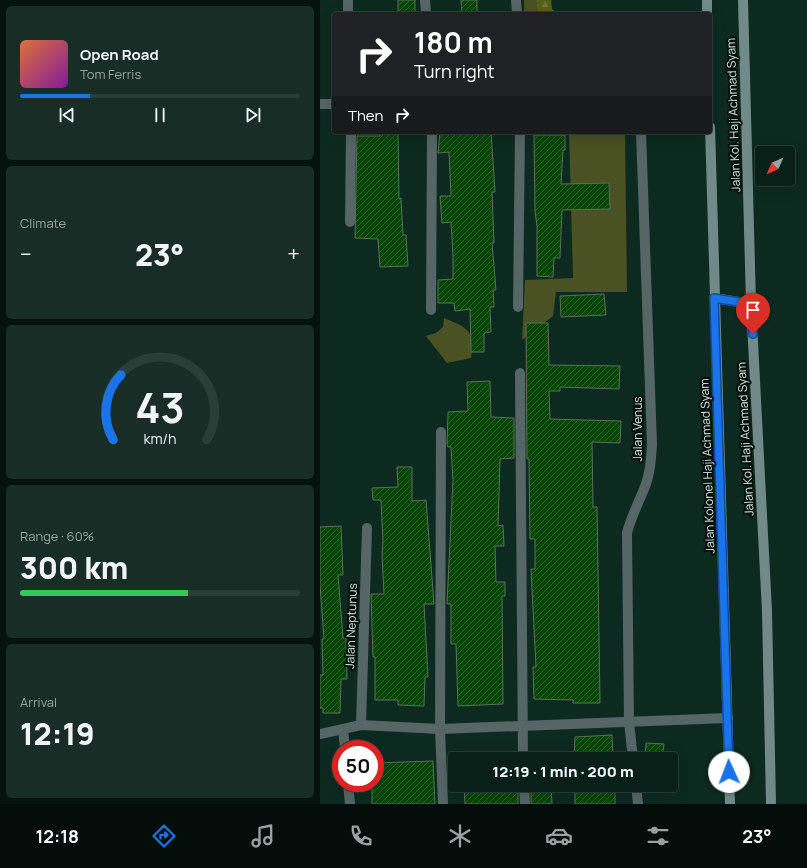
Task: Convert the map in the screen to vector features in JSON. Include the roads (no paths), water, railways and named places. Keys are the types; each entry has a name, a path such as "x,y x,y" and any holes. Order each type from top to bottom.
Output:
{"main road":[{"path":"707,0 707,12"},
{"name":"Jalan Kol. Haji Achmad Syam","path":"743,0 751,304 767,611 771,804"},
{"name":"Jalan Kolonel Haji Achmad Syam","path":"710,134 730,804"},
{"path":"714,298 751,304"}],"street":[{"path":"348,0 348,12"},
{"path":"425,0 426,12"},
{"path":"516,0 517,12"},
{"path":"320,104 332,104"},
{"path":"350,222 351,134"},
{"path":"431,310 432,134"},
{"path":"518,307 520,134"},
{"name":"Jalan Venus","path":"632,752 629,722 627,534 630,519 644,490 649,474 652,445 641,134"},
{"path":"520,373 523,752"},
{"path":"440,432 440,729 443,804"},
{"name":"Jalan Neptunus","path":"361,725 367,528"},
{"path":"320,734 361,725 440,729 728,718"},
{"path":"343,729 344,740"},
{"path":"349,792 350,804"},
{"path":"524,792 525,804"},
{"path":"637,792 638,804"}]}
